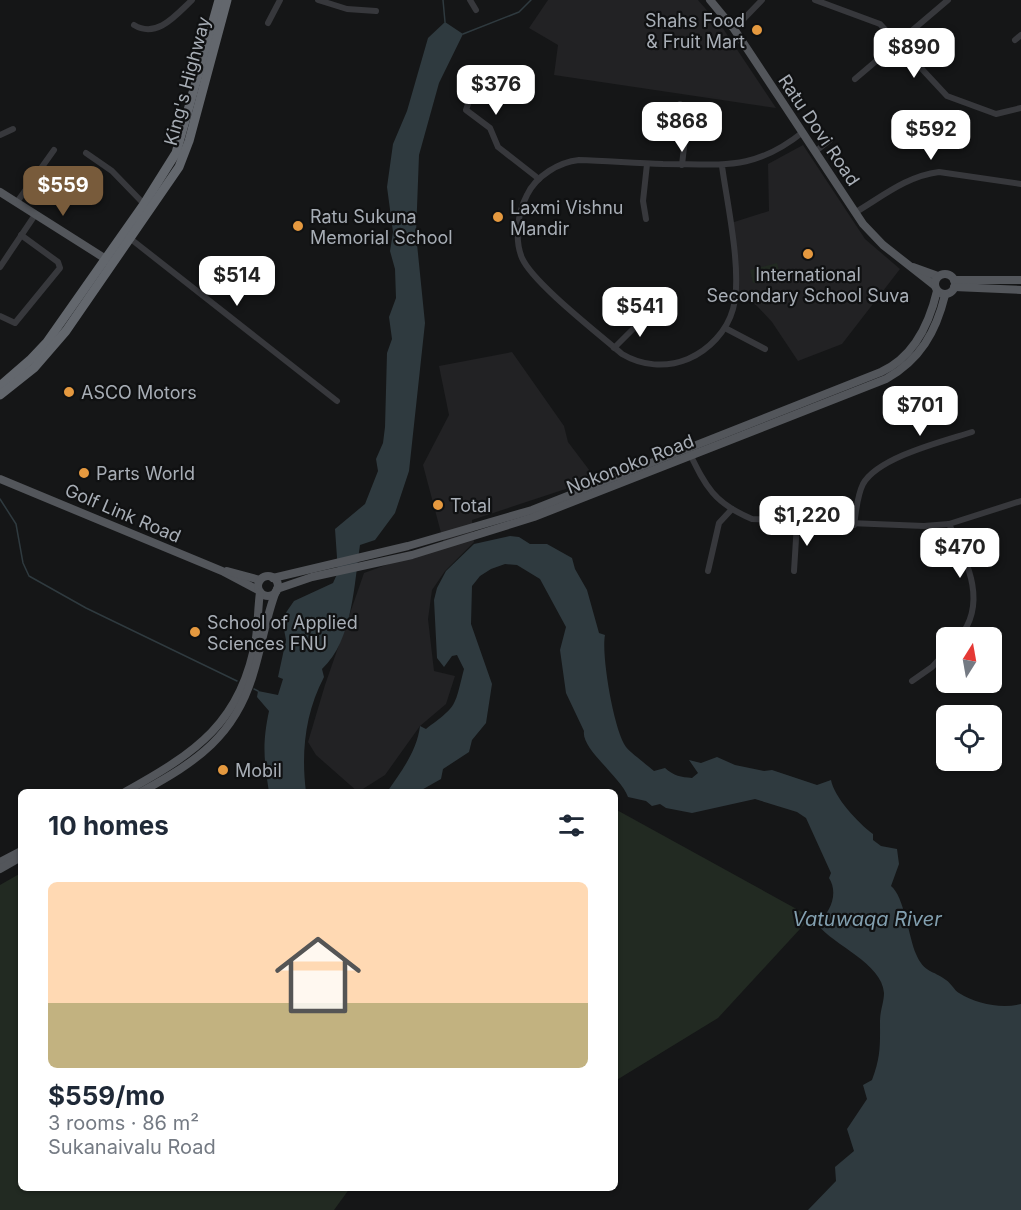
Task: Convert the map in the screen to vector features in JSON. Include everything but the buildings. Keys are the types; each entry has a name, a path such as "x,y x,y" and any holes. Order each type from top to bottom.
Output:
{"highway":[{"name":"King's Highway","path":"127,236 144,204 172,162 180,143 219,0"},
{"name":"King's Highway","path":"0,395 48,354 127,236 184,158 227,0"},
{"name":"King's Highway","path":"0,386 37,354 110,261"}],"main road":[{"name":"Ratu Dovi Road","path":"710,0 734,29 856,212 883,245 939,290"},
{"path":"0,192 110,261"},
{"name":"Ratu Dovi Road","path":"913,267 938,276 947,274 954,284"},
{"name":"Nokonoko Road","path":"277,590 359,562 507,522 689,453 891,367 916,344 939,290 938,276"},
{"path":"939,290 954,284 1021,280"},
{"path":"954,284 1021,290"},
{"name":"Golf Link Road","path":"0,477 222,571 259,591"},
{"name":"Nokonoko Road","path":"273,578 330,564 359,562"},
{"name":"Golf Link Road","path":"222,571 260,580"},
{"path":"130,789 179,762 195,750 208,738 230,709 247,674 255,639 260,580 268,576 273,578 277,590 250,684 230,724 196,760 146,789"},
{"path":"259,591 268,596 277,590"},
{"path":"0,862 18,852"},
{"path":"0,869 18,859"}],"street":[{"path":"134,25 144,30 156,29 192,0"},
{"path":"268,23 280,0"},
{"path":"318,0 347,9 376,11"},
{"path":"470,0 476,10"},
{"path":"734,29 762,0"},
{"path":"815,0 880,24 899,42 932,82 948,96 996,114 1021,108"},
{"path":"855,79 948,0"},
{"path":"480,68 466,110 490,128 498,147 539,179"},
{"path":"680,104 686,129 682,165"},
{"path":"0,135 13,129"},
{"path":"722,166 736,293 733,310 725,328 707,348 677,363 654,365 633,361 614,348 540,281 522,258 518,240 520,215 528,192 539,179 565,163 579,160 722,166 755,160 789,144 803,132"},
{"path":"816,151 830,140"},
{"path":"17,202 54,150"},
{"path":"86,153 112,171 144,204"},
{"path":"646,219 643,194 647,164"},
{"path":"856,212 907,181 928,173 939,172 1021,184"},
{"path":"0,267 35,215"},
{"path":"0,316 15,323 60,268 58,262 21,235"},
{"path":"127,236 337,401"},
{"path":"614,348 650,312"},
{"path":"725,328 765,349"},
{"path":"854,525 862,485 880,468 921,449 972,432"},
{"path":"689,453 710,491 732,509 752,519 854,525 949,524 1021,501"},
{"path":"708,570 719,523 732,509"},
{"path":"794,571 796,522"},
{"path":"949,524 973,581 973,607 966,627"},
{"path":"912,681 936,661"}],"shaded area":[{"path":"548,0 698,0 724,30 776,108 554,75 558,45 529,28"},
{"name":"International Secondary School Suva","path":"803,145 865,239 900,269 842,344 798,361 772,322 757,306 739,293 731,223 769,211 768,164"},
{"path":"777,263 781,277 753,283 750,270"},
{"path":"512,352 564,426 568,442 596,479 472,520 474,542 445,571 432,590 428,619 434,671 455,676 446,704 420,726 385,775 363,789 355,789 316,755 308,742 364,573 444,544 423,465 449,415 439,366"},
{"path":"618,811 811,917 718,1018 618,1079"},
{"path":"18,875 18,1191 348,1191 334,1210 0,1210 0,885"}],"water":[{"path":"445,22 463,34 439,83 419,155 416,234 425,323 409,471 395,513 375,540 360,545 354,594 346,627 332,657 322,669 324,677 312,705 304,748 306,789 269,789 264,752 269,711 257,697 258,691 278,695 283,679 278,677 286,640 283,624 285,614 294,601 333,583 338,572 335,529 365,504 378,471 376,459 383,443 385,427 387,353 392,339 389,317 396,298 395,269 390,251 393,232 387,187 393,144 407,111 428,38"},
{"name":"Vatuwaqa River","path":"510,536 519,537 530,544 547,544 572,558 575,569 587,590 599,633 605,635 605,659 610,692 621,738 632,753 654,771 665,768 675,774 692,778 698,773 689,760 701,763 717,757 735,765 764,771 772,770 817,785 831,780 842,802 854,817 873,834 873,840 881,846 897,849 899,864 891,886 896,891 913,947 922,965 948,981 959,993 973,1000 997,1006 1021,1004 1021,1210 808,1210 836,1181 835,1167 854,1151 847,1129 867,1099 863,1085 872,1080 877,1064 880,1017 884,996 881,982 866,964 817,924 832,903 833,890 829,878 831,873 806,818 797,812 755,799 692,813 666,808 660,804 652,806 646,801 628,797 589,746 566,693 560,650 566,627 540,579 517,565 505,564 480,576 472,586 471,624 492,684 486,723 472,740 469,752 443,769 441,779 423,789 389,789 412,753 420,726 426,729 449,710 456,699 464,669 457,655 452,656 444,667 437,658 434,600 437,588 446,571 474,544"}],"waterway":[{"path":"443,0 445,22"},
{"path":"463,34 519,12 531,0"},
{"path":"0,499 16,524 23,563 29,576 86,608 237,681"},
{"path":"254,689 258,691"}],"place":[{"name":"Shahs Food & Fruit Mart","path":"757,30"},
{"name":"Laxmi Vishnu Mandir","path":"498,217"},
{"name":"Ratu Sukuna Memorial School","path":"298,226"},
{"name":"International Secondary School Suva","path":"808,254"},
{"name":"ASCO Motors","path":"69,392"},
{"name":"Parts World","path":"84,473"},
{"name":"Total","path":"438,505"},
{"name":"School of Applied Sciences FNU","path":"195,632"},
{"name":"Mobil","path":"223,770"}]}
